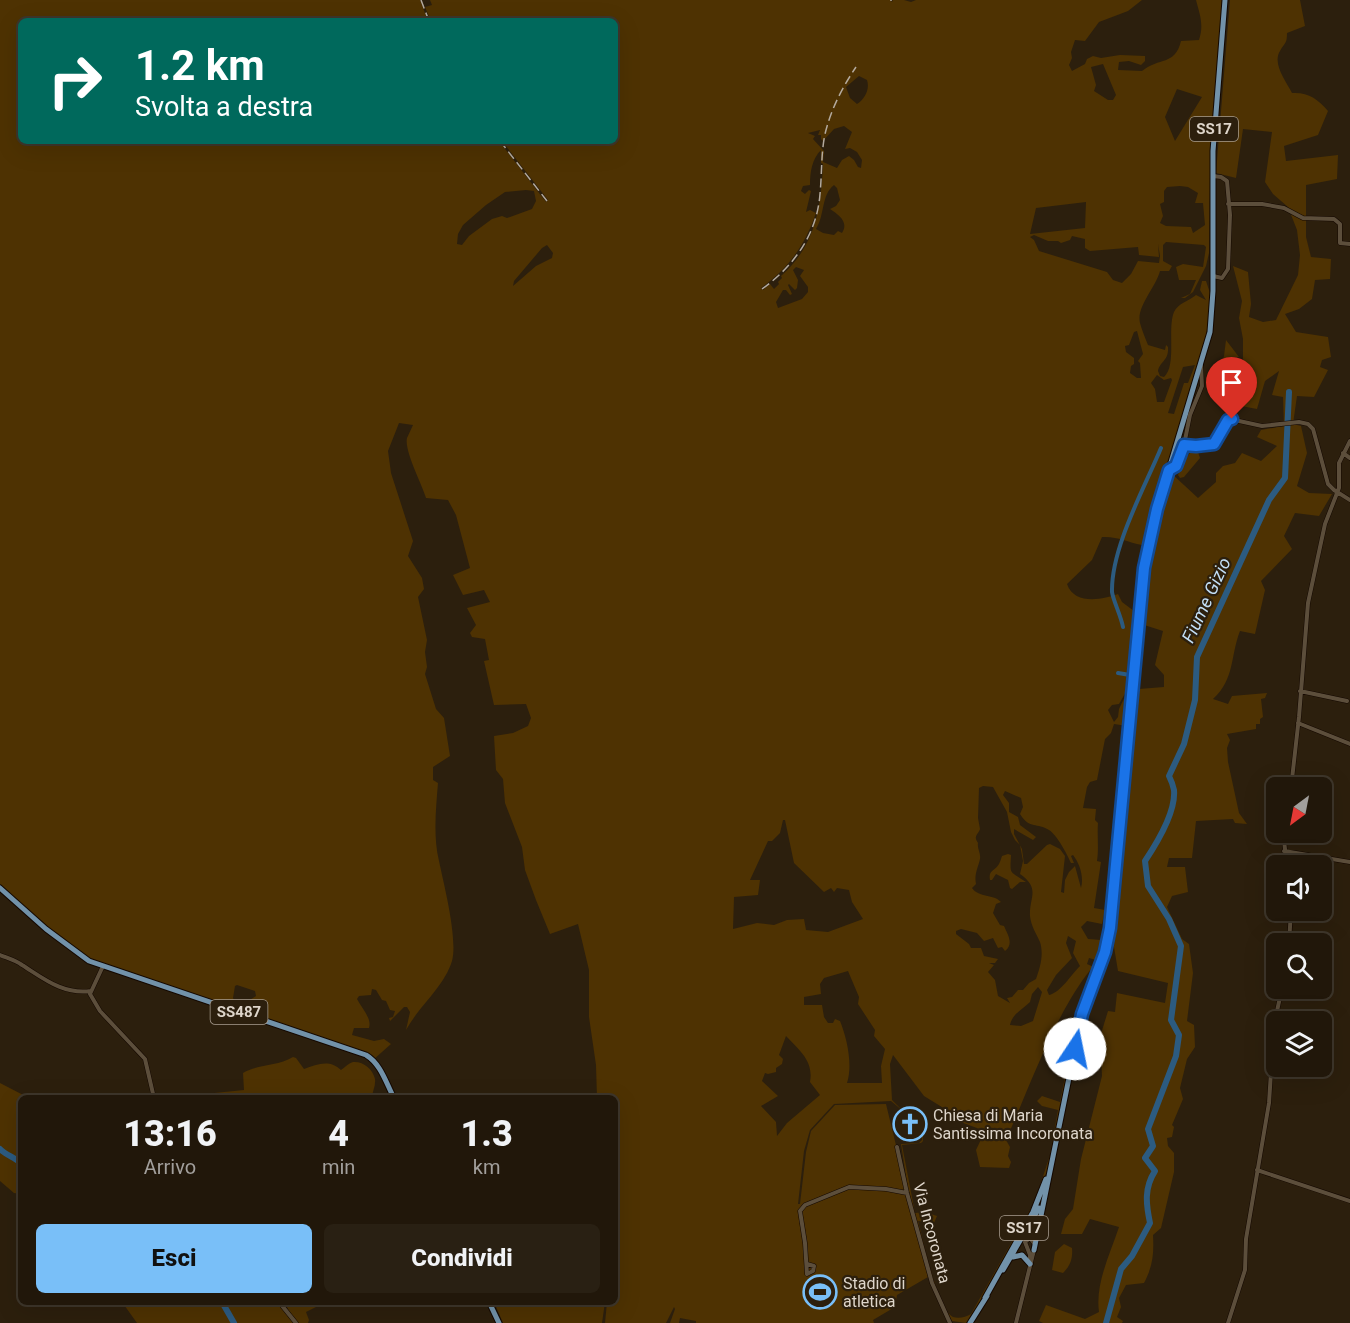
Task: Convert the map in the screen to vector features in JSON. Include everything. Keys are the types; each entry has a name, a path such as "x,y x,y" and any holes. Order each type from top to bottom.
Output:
{"main road":[{"name":"SS17","path":"985,1298 1033,1220 1048,1184 1082,1014 1105,952 1110,928 1130,687 1144,568 1154,519 1188,414 1210,332 1213,276 1212,151 1225,0"},
{"name":"SS487","path":"0,888 77,954 103,966 366,1055 378,1067 392,1095"},
{"name":"SS17","path":"970,1323 1033,1212 1054,1154"},
{"path":"1034,1250 1048,1184"},
{"path":"1010,1260 1020,1254 1026,1257 1030,1265"},
{"path":"490,1305 499,1323"}],"street":[{"path":"1212,175 1227,181 1230,225 1228,269 1221,278 1213,276"},
{"path":"1228,204 1262,204 1284,208 1303,218 1335,219 1340,224 1340,243 1350,244"},
{"path":"1169,470 1176,466 1184,445 1188,414"},
{"path":"1184,445 1214,444 1230,419 1262,426 1292,422 1305,423 1313,429 1328,484 1350,500"},
{"path":"1292,777 1312,578 1325,524 1337,492 1338,469 1350,441"},
{"path":"1343,453 1350,458"},
{"path":"1300,691 1347,701"},
{"path":"1298,723 1350,744"},
{"path":"1284,843 1285,855"},
{"path":"1284,851 1350,862"},
{"path":"0,955 20,964 42,980 57,987 83,992 91,991"},
{"path":"103,966 90,994 100,1011 145,1059 153,1095"},
{"path":"1228,1323 1245,1270 1246,1239 1269,1103 1274,1025 1280,999"},
{"name":"Via Incoronata","path":"897,1147 935,1291 950,1323"},
{"path":"1257,1170 1350,1201"},
{"path":"807,1264 800,1211 805,1205 849,1187 908,1193"},
{"path":"1016,1323 1034,1250 1033,1240 1028,1239 1025,1243 1030,1256 1030,1265"},
{"path":"281,1305 296,1323"}],"shaded area":[{"path":"0,0 420,0 427,18 18,18 18,144 501,144 546,202 548,200 504,144 618,144 618,18 430,18 425,7 432,5 430,0 890,0 892,2 893,0 904,0 911,2 916,0 1142,0 1128,11 1099,22 1085,41 1075,40 1069,65 1072,71 1085,64 1087,59 1093,56 1101,58 1120,55 1145,56 1145,61 1141,65 1129,61 1119,62 1118,70 1142,71 1171,58 1181,41 1199,40 1201,25 1196,0 1223,0 1210,178 1209,253 1206,266 1193,292 1185,298 1181,298 1190,294 1196,280 1179,280 1176,267 1183,264 1203,267 1206,247 1166,242 1163,245 1163,261 1172,266 1169,271 1160,271 1141,310 1140,317 1148,345 1165,350 1166,345 1168,347 1166,358 1158,371 1160,376 1164,377 1170,364 1174,312 1181,304 1196,295 1206,300 1200,290 1202,281 1206,281 1210,293 1205,342 1142,545 1117,538 1102,537 1092,560 1067,584 1071,591 1082,598 1097,599 1118,594 1122,602 1134,611 1130,685 1119,704 1112,705 1108,710 1114,722 1129,688 1127,726 1114,724 1111,733 1105,739 1097,780 1090,782 1087,787 1083,808 1096,809 1097,861 1101,862 1094,908 1105,910 1102,924 1087,921 1081,927 1088,939 1101,940 1099,961 1089,958 1087,964 1096,968 1078,1017 1049,1165 1036,1202 973,1315 966,1323 952,1321 947,1312 955,1318 971,1314 1035,1201 1050,1155 1058,1110 1042,1106 1037,1101 1042,1096 1060,1102 1077,1017 1094,970 1091,969 1066,1007 1034,1074 1006,1140 1010,1147 1009,1168 980,1167 976,1150 985,1131 958,1121 950,1112 924,1096 893,1055 890,1064 892,1100 903,1111 891,1101 834,1104 810,1130 804,1151 798,1204 800,1204 806,1152 811,1131 835,1105 886,1104 928,1277 897,1295 895,1307 873,1320 874,1323 696,1323 696,1321 680,1318 679,1323 670,1323 674,1307 666,1323 605,1323 607,1305 618,1305 618,1095 597,1095 596,1065 589,1017 589,970 578,924 550,934 525,870 522,847 505,803 503,779 496,770 494,736 513,733 528,726 531,718 526,704 494,705 484,661 489,660 485,639 472,637 470,633 476,625 467,608 490,602 484,590 463,595 453,575 470,568 456,515 448,500 426,498 407,444 407,438 413,425 399,423 388,451 391,473 413,541 408,556 422,578 424,589 418,597 427,640 425,674 436,709 444,718 450,756 433,767 433,780 438,783 436,842 450,912 453,951 452,961 443,979 406,1030 410,1012 407,1007 404,1007 390,1021 389,1018 393,1017 395,1011 390,1010 386,1001 382,1000 376,990 372,989 371,995 359,996 357,999 370,1024 369,1028 354,1028 352,1035 374,1041 384,1039 391,1044 373,1060 89,961 0,888","holes":["1103,64 1116,95 1113,100 1108,100 1094,91 1096,85 1091,67","859,76 867,80 868,87 864,97 857,104 850,98 846,87","1177,89 1202,97 1175,141 1165,117","844,126 852,132 845,149 850,148 857,152 862,160 861,168 849,156 842,160 837,168 823,162 824,151 813,139 815,136 808,133 820,130 818,135 821,135 823,141 834,129","821,150 821,163 823,164 821,195 814,225 809,238 793,264 781,276 779,284 774,289 770,284 763,290 761,288 795,255 812,225 816,213 810,210 806,212 811,191 805,194 801,191 803,186 810,185 812,166","834,185 840,200 830,209 844,222 842,233 838,231 834,235 816,229 827,194","1167,187 1188,187 1198,193 1195,203 1203,203 1205,225 1193,233 1191,227 1166,226 1160,223 1163,216 1160,204 1164,202 1164,191","534,191 536,201 532,209 507,218 502,216 492,219 469,236 462,245 457,244 458,234 463,225 486,205 505,192","1086,202 1085,228 1030,234 1036,208","1034,235 1061,243 1070,240 1072,236 1085,239 1085,248 1090,251 1138,247 1139,255 1159,257 1158,244 1160,256 1159,263 1138,261 1131,274 1122,283 1113,280 1107,272 1039,251 1030,237","547,245 553,253 552,258 536,266 513,286 514,281","796,267 804,270 800,276 808,287 808,292 802,299 778,308 776,302 783,290 790,295 792,294 788,285 795,290 797,288 798,280 793,270","1137,331 1143,354 1138,361 1141,378 1130,373 1134,358 1126,352 1125,346 1129,345 1134,332","1195,365 1188,383 1184,383 1174,414 1168,413 1183,367","1157,375 1164,380 1171,378 1172,380 1164,402 1157,402 1155,389 1151,383","993,787 1007,812 1011,832 1020,845 1023,861 1020,874 1032,889 1030,916 1040,942 1042,957 1036,979 1023,990 1018,990 1012,997 1007,998 1010,1003 998,996 995,980 988,972 994,965 989,963 995,963 998,959 984,956 981,948 971,948 956,934 956,931 961,929 977,933 984,941 993,938 998,948 1002,947 1005,951 1010,942 1004,926 1000,925 993,913 996,904 1001,902 978,893 972,888 976,884 980,857 976,839 980,829 979,788","1005,791 1021,798 1023,807 1020,814 1024,819 1030,824 1052,832 1071,863 1074,863 1071,856 1073,855 1082,875 1081,888 1075,866 1065,880 1064,893 1061,892 1065,856 1060,849 1050,844 1027,864 1024,864 1022,849 1014,834 1014,829 1033,840 1036,837 1020,825 1018,817 1009,812 1009,803 1003,795","783,820 785,820 794,863 824,892 831,888 834,892 837,888 849,890 852,902 863,919 828,932 806,930 804,919 787,920 774,925 757,923 733,929 734,897 758,895 760,880 750,880 768,841 772,841 780,833","1068,936 1076,941 1073,953 1080,966 1057,991 1049,995 1047,990 1056,975 1072,958 1066,943","848,971 859,997 858,1004 875,1030 874,1036 885,1049 881,1066 882,1083 847,1083 848,1052 840,1021 835,1019 833,1023 828,1023 824,1017 822,1005 804,1005 804,997 821,994 820,984 824,978","235,986 255,991 256,996 245,1003 235,1002 233,998","1038,987 1042,992 1033,1021 1021,1026 1010,1025 1015,1015 1030,1002 1032,994","786,1036 808,1062 810,1082 820,1095 787,1123 777,1136 776,1122 761,1106 778,1096 762,1081 765,1073 776,1072 776,1068 782,1064 783,1059 779,1055"]},
{"path":"1230,0 1300,0 1305,26 1287,33 1286,41 1278,56 1279,67 1292,93 1312,97 1328,111 1318,135 1284,146 1286,161 1338,155 1337,179 1306,185 1306,237 1311,257 1331,259 1330,279 1315,280 1312,299 1299,309 1285,314 1296,332 1328,337 1331,357 1322,360 1320,367 1328,370 1314,397 1297,396 1293,424 1301,426 1307,453 1297,486 1309,493 1332,494 1319,516 1295,513 1284,536 1292,549 1261,581 1265,590 1255,634 1240,631 1229,676 1213,699 1228,704 1232,696 1267,693 1265,698 1261,699 1263,717 1260,719 1260,724 1256,724 1256,729 1227,734 1230,740 1227,748 1228,762 1239,813 1247,824 1235,823 1233,819 1196,821 1192,858 1169,858 1167,867 1185,867 1188,892 1172,896 1167,907 1182,939 1189,944 1193,973 1187,1021 1194,1025 1195,1047 1187,1059 1180,1088 1183,1099 1172,1125 1174,1127 1172,1137 1167,1138 1168,1146 1174,1153 1174,1172 1161,1228 1153,1235 1153,1254 1149,1271 1144,1283 1126,1285 1119,1298 1121,1307 1117,1317 1123,1321 1122,1323 1043,1323 1039,1321 1046,1305 1085,1319 1099,1312 1101,1280 1119,1227 1090,1219 1082,1234 1061,1234 1065,1219 1073,1209 1081,1159 1102,1076 1101,1056 1096,1050 1108,1011 1115,1012 1117,993 1165,1003 1168,983 1118,971 1114,947 1116,901 1139,689 1164,687 1164,675 1155,665 1163,631 1141,624 1147,561 1154,530 1171,473 1198,498 1216,482 1216,473 1223,466 1235,463 1242,453 1261,461 1277,446 1257,437 1261,430 1284,426 1283,397 1272,395 1279,371 1265,381 1257,409 1236,405 1232,398 1243,373 1243,339 1239,318 1242,301 1233,266 1248,272 1251,304 1249,317 1263,322 1276,320 1298,275 1300,255 1297,230 1288,207 1273,194 1265,182 1272,132 1243,129 1236,178 1216,173"},
{"path":"1226,340 1239,357 1235,357 1232,366 1237,368 1233,377 1222,391 1214,388 1224,356"},
{"path":"1192,450 1198,452 1200,458 1184,477 1180,478 1178,475 1181,465"},
{"path":"1011,855 1012,872 1026,882 1020,882 1012,889 1008,880 996,874 990,880 991,872 999,864 1002,856"},
{"path":"293,1057 304,1069 323,1063 332,1064 341,1070 353,1062 364,1064 370,1069 375,1079 373,1095 195,1095 244,1090 243,1073"},
{"path":"0,1083 23,1095 18,1095 18,1194 14,1193 0,1181"},
{"path":"921,1112 923,1141 921,1143 902,1145 915,1213 925,1212 937,1216 934,1223 918,1221 940,1298 935,1287 908,1189 901,1144 919,1143 922,1140"},
{"path":"1064,1244 1072,1248 1072,1252 1068,1268 1063,1273 1052,1270 1055,1252"},
{"path":"124,1305 281,1305 296,1323 137,1323"},
{"path":"286,1305 318,1306 306,1312 308,1323 298,1323"},
{"path":"495,1305 605,1305 602,1323 503,1323"}],"waterway":[{"name":"Fiume Gizio","path":"1106,1323 1121,1269 1132,1256 1150,1223 1147,1196 1151,1177 1155,1171 1145,1158 1153,1146 1148,1129 1176,1056 1179,1035 1171,1020 1181,946 1169,919 1148,886 1145,861 1160,836 1172,808 1174,790 1169,776 1184,744 1195,700 1197,657 1269,500 1285,478 1289,392"},
{"path":"1123,627 1112,592 1113,575 1130,519 1161,448"},
{"path":"1118,673 1130,675"},
{"path":"0,1149 18,1161"},
{"path":"224,1305 234,1323"}],"railway":[{"path":"421,0 428,18"},
{"path":"762,289 794,259 809,236 818,209 827,125 856,67"},
{"path":"502,144 547,201"}],"place":[{"name":"Chiesa di Maria Santissima Incoronata","path":"910,1124"},
{"name":"Stadio di atletica","path":"820,1292"}],"route":[{"path":"1075,1049 1082,1014 1105,952 1110,928 1147,548 1169,470 1176,466 1184,445 1214,444 1228,420 1232,419"}]}
